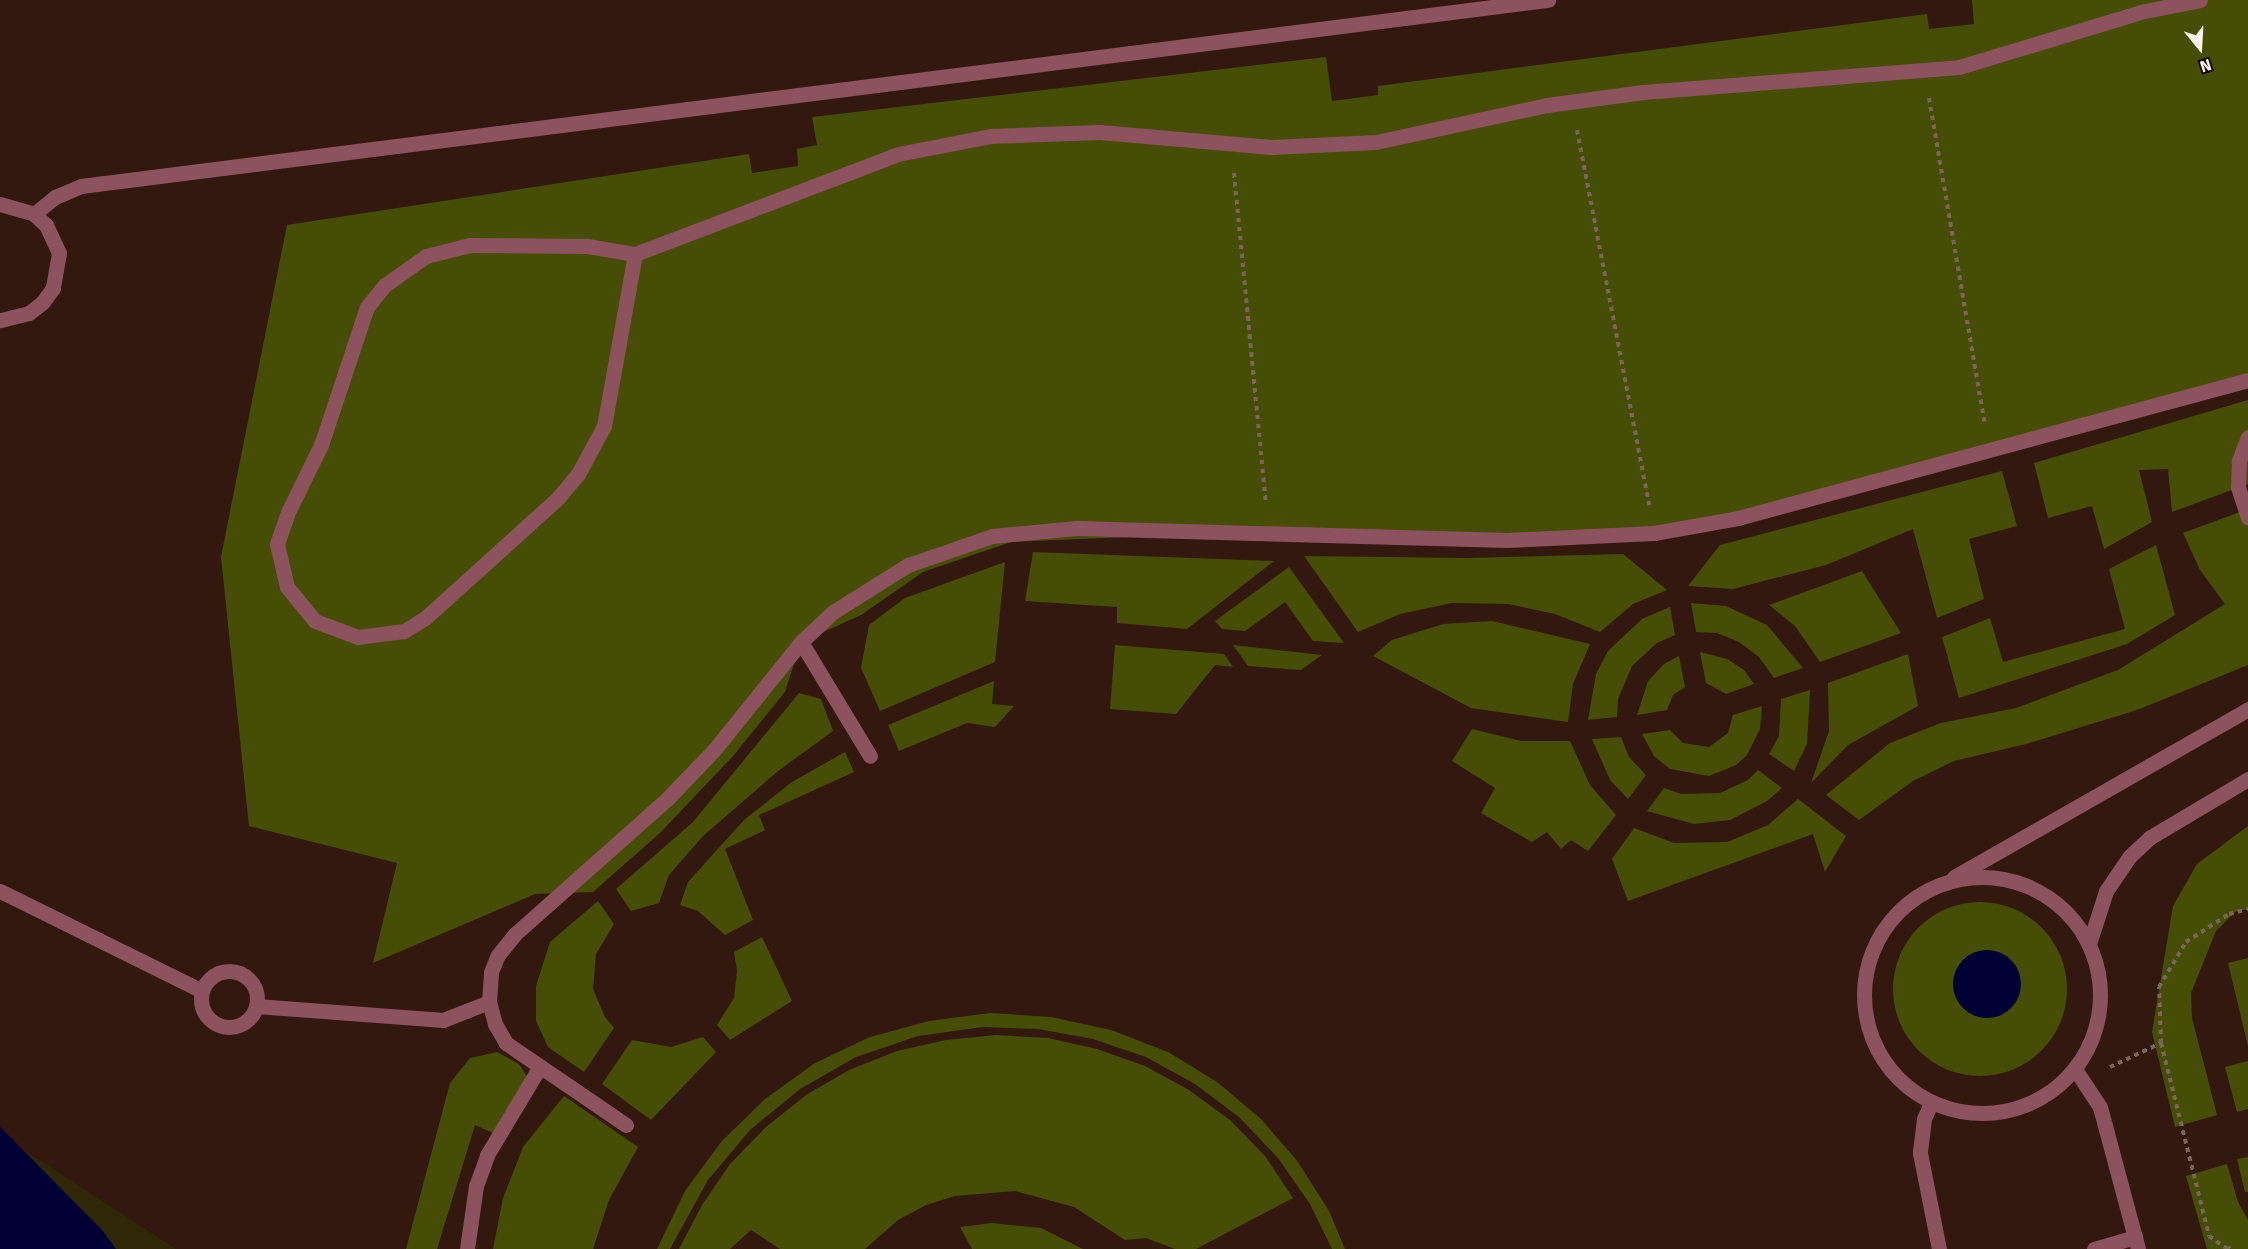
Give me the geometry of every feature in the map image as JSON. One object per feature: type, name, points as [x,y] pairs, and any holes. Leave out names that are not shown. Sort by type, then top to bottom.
[{"type":"lane","points":[[34,214],[54,197],[81,186],[1548,0]]},
{"type":"lane","points":[[635,254],[604,426],[578,474],[558,498],[425,618],[404,631],[358,637],[315,621],[287,587],[277,544],[289,510],[324,437],[356,333],[367,307],[385,285],[426,256],[470,245],[587,246],[635,254],[898,154],[944,143],[1039,132],[1100,132],[1231,145],[1327,147],[1376,142],[1571,102],[1643,92],[1924,71],[1992,59],[2099,23],[2200,0]]},
{"type":"lane","points":[[0,204],[22,207],[34,214],[53,237],[59,253],[56,279],[43,302],[29,313],[0,320]]},
{"type":"lane","points":[[626,1125],[539,1068],[506,1043],[495,1024],[489,1002],[491,972],[498,955],[515,934],[668,798],[714,750],[801,642],[833,612],[879,581],[949,548],[992,536],[1077,528],[1269,531],[1507,540],[1654,532],[1738,518],[2248,380]]},
{"type":"lane","points":[[2248,437],[2239,461],[2238,487],[2248,517]]},
{"type":"lane","points":[[801,642],[870,756]]},
{"type":"lane","points":[[1944,883],[1978,877],[2012,880],[2043,894],[2071,916],[2089,944],[2101,995],[2080,1074],[2009,1111],[1957,1112],[1931,1103],[1894,1076],[1879,1057],[1869,1036],[1863,989],[1874,944],[1887,924],[1922,893],[1944,883],[2248,709]]},
{"type":"lane","points":[[2089,944],[2106,891],[2130,856],[2149,838],[2248,778]]},
{"type":"lane","points":[[0,891],[202,991]]},
{"type":"lane","points":[[231,970],[252,982],[256,1006],[241,1025],[228,1027],[207,1015],[202,991],[208,980],[231,970]]},
{"type":"lane","points":[[256,1006],[443,1020],[489,1002]]},
{"type":"lane","points":[[467,1249],[476,1186],[487,1155],[539,1068]]},
{"type":"lane","points":[[2080,1074],[2100,1107],[2137,1243],[2094,1249]]},
{"type":"lane","points":[[1931,1103],[1921,1134],[1920,1153],[1939,1249]]},
{"type":"path","points":[[1924,71],[1988,449]]},
{"type":"path","points":[[1571,102],[1654,532]]},
{"type":"path","points":[[1231,145],[1269,531]]},
{"type":"path","points":[[2235,1249],[2226,1248],[2209,1236],[2161,1043],[2159,987],[2186,942],[2229,915],[2248,909]]},
{"type":"path","points":[[2080,1074],[2161,1043]]},
{"type":"green space","points":[[1972,0],[2248,0],[2248,384],[1789,512],[1670,536],[1470,544],[1269,531],[1011,542],[923,572],[861,615],[801,642],[785,692],[733,756],[661,832],[593,892],[535,894],[373,963],[397,863],[249,826],[221,557],[287,225],[749,154],[752,173],[798,166],[797,149],[817,145],[812,117],[1326,57],[1332,101],[1378,95],[1378,86],[1927,14],[1929,29],[1974,24]]},
{"type":"green space","points":[[2248,400],[2248,484],[2172,512],[2168,469],[2139,470],[2152,522],[2104,549],[2092,506],[2048,518],[2034,463]]},
{"type":"green space","points":[[2002,471],[2017,526],[1969,539],[1984,599],[1937,618],[1913,529],[1826,565],[1733,589],[1688,586],[1720,545]]},
{"type":"green space","points":[[2248,509],[2248,665],[2137,710],[2026,744],[1954,761],[1913,781],[1859,820],[1826,795],[1890,743],[1941,723],[2016,708],[2118,670],[2225,604],[2200,570],[2183,533]]},
{"type":"green space","points":[[2156,545],[2175,615],[2127,644],[1959,698],[1942,637],[1990,618],[2003,662],[2125,629],[2109,569]]},
{"type":"green space","points":[[1033,552],[1274,561],[1187,629],[1117,623],[1117,607],[1025,601]]},
{"type":"green space","points":[[1623,554],[1667,590],[1633,604],[1600,632],[1555,614],[1508,604],[1452,603],[1400,614],[1358,632],[1304,556],[1468,558]]},
{"type":"green space","points":[[1005,562],[995,662],[880,711],[861,668],[869,625],[905,598]]},
{"type":"green space","points":[[1289,567],[1344,643],[1313,641],[1285,602],[1245,631],[1222,629],[1215,621]]},
{"type":"green space","points":[[1862,571],[1901,633],[1820,662],[1795,626],[1769,605]]},
{"type":"green space","points":[[1691,603],[1726,606],[1767,625],[1803,668],[1774,678],[1759,657],[1739,642],[1717,633],[1696,632]]},
{"type":"green space","points":[[1670,607],[1675,635],[1657,643],[1632,666],[1618,699],[1617,717],[1588,720],[1596,674],[1608,651],[1642,619]]},
{"type":"green space","points":[[1492,621],[1590,644],[1573,684],[1568,722],[1471,708],[1373,656],[1392,640],[1443,624]]},
{"type":"green space","points":[[1115,645],[1224,654],[1233,667],[1215,665],[1176,714],[1110,709]]},
{"type":"green space","points":[[1233,645],[1322,655],[1301,670],[1248,666]]},
{"type":"green space","points":[[1700,652],[1727,659],[1744,670],[1754,684],[1726,694],[1706,683]]},
{"type":"green space","points":[[1908,654],[1918,706],[1848,745],[1811,783],[1829,731],[1828,683]]},
{"type":"green space","points":[[1679,656],[1685,687],[1673,695],[1667,710],[1637,715],[1648,681],[1664,664]]},
{"type":"green space","points":[[994,681],[992,704],[1014,706],[995,727],[967,723],[899,751],[888,725]]},
{"type":"green space","points":[[1810,690],[1807,744],[1794,771],[1769,754],[1779,736],[1781,699]]},
{"type":"green space","points":[[799,693],[821,699],[833,731],[778,771],[703,836],[669,875],[659,903],[631,911],[616,889],[693,822]]},
{"type":"green space","points":[[1762,706],[1760,729],[1747,755],[1736,765],[1709,776],[1670,769],[1654,756],[1642,734],[1670,730],[1683,743],[1709,747],[1728,733],[1733,715]]},
{"type":"green space","points":[[1472,729],[1521,741],[1570,741],[1590,785],[1616,815],[1588,851],[1571,840],[1561,849],[1547,832],[1532,842],[1481,813],[1495,788],[1452,761]]},
{"type":"green space","points":[[1621,737],[1629,757],[1646,775],[1628,799],[1610,780],[1592,739]]},
{"type":"green space","points":[[845,752],[854,772],[759,815],[765,830],[725,849],[753,920],[725,935],[698,911],[680,905],[688,882],[744,820],[792,782]]},
{"type":"green space","points":[[1758,770],[1782,788],[1767,801],[1730,820],[1694,824],[1647,811],[1664,788],[1681,794],[1720,793],[1748,780]]},
{"type":"green space","points":[[1798,799],[1846,836],[1825,872],[1813,834],[1628,901],[1612,859],[1634,828],[1674,843],[1727,842],[1768,825]]},
{"type":"green space","points":[[2248,826],[2248,909],[2235,912],[2216,931],[2191,993],[2192,1018],[2217,1115],[2175,1127],[2152,1032],[2173,906],[2197,864]]},
{"type":"green space","points":[[598,901],[614,924],[596,954],[593,989],[605,1017],[614,1028],[584,1072],[548,1047],[536,1021],[536,986],[550,942]]},
{"type":"green space","points":[[1980,902],[2013,909],[2028,917],[2041,928],[2052,941],[2060,956],[2067,989],[2060,1022],[2052,1037],[2041,1050],[2028,1061],[2013,1069],[1980,1076],[1947,1069],[1932,1061],[1919,1050],[1908,1037],[1900,1022],[1893,989],[1900,956],[1908,941],[1919,928],[1932,917],[1947,909]]},
{"type":"green space","points":[[762,937],[792,1001],[730,1040],[717,1025],[734,998],[737,971],[734,952]]},
{"type":"green space","points":[[2248,958],[2248,1046],[2228,963]]},
{"type":"green space","points":[[990,1013],[1051,1017],[1111,1030],[1168,1052],[1217,1082],[1261,1119],[1298,1162],[1329,1211],[1345,1249],[1332,1249],[1310,1204],[1278,1158],[1239,1117],[1195,1084],[1146,1057],[1093,1039],[1038,1029],[983,1027],[918,1036],[856,1057],[800,1089],[750,1130],[708,1180],[670,1249],[657,1249],[685,1191],[721,1142],[765,1099],[815,1063],[870,1037],[929,1021]]},
{"type":"green space","points":[[996,1035],[1048,1038],[1097,1049],[1145,1066],[1189,1090],[1230,1120],[1265,1156],[1293,1198],[1196,1249],[1175,1249],[1146,1238],[1125,1240],[1074,1207],[1015,1191],[955,1196],[926,1205],[898,1220],[865,1249],[780,1249],[751,1230],[730,1249],[679,1249],[702,1205],[730,1164],[766,1127],[806,1095],[849,1070],[897,1051],[946,1040]]},
{"type":"green space","points":[[703,1037],[716,1052],[651,1120],[602,1084],[632,1040],[671,1047]]},
{"type":"green space","points":[[497,1052],[519,1064],[533,1086],[502,1137],[475,1125],[437,1249],[406,1249],[450,1083],[470,1058]]},
{"type":"green space","points":[[2248,1061],[2248,1109],[2237,1112],[2225,1067]]},
{"type":"green space","points":[[564,1096],[638,1147],[609,1200],[593,1249],[493,1249],[503,1198],[523,1147]]},
{"type":"green space","points":[[2248,1157],[2248,1192],[2245,1192],[2237,1159]]},
{"type":"green space","points":[[2227,1164],[2238,1202],[2248,1220],[2248,1249],[2207,1249],[2186,1176]]},
{"type":"green space","points":[[992,1223],[1041,1228],[1083,1249],[972,1249],[960,1227]]},
{"type":"sand","points":[[23,1149],[176,1249],[116,1249]]},
{"type":"shaded area","points":[[1980,950],[1994,950],[2006,955],[2016,965],[2021,984],[2016,1003],[2006,1013],[1994,1018],[1980,1018],[1968,1013],[1958,1003],[1953,991],[1953,977],[1958,965],[1968,955]]},
{"type":"shaded area","points":[[0,1127],[102,1230],[116,1249],[0,1249]]}]
